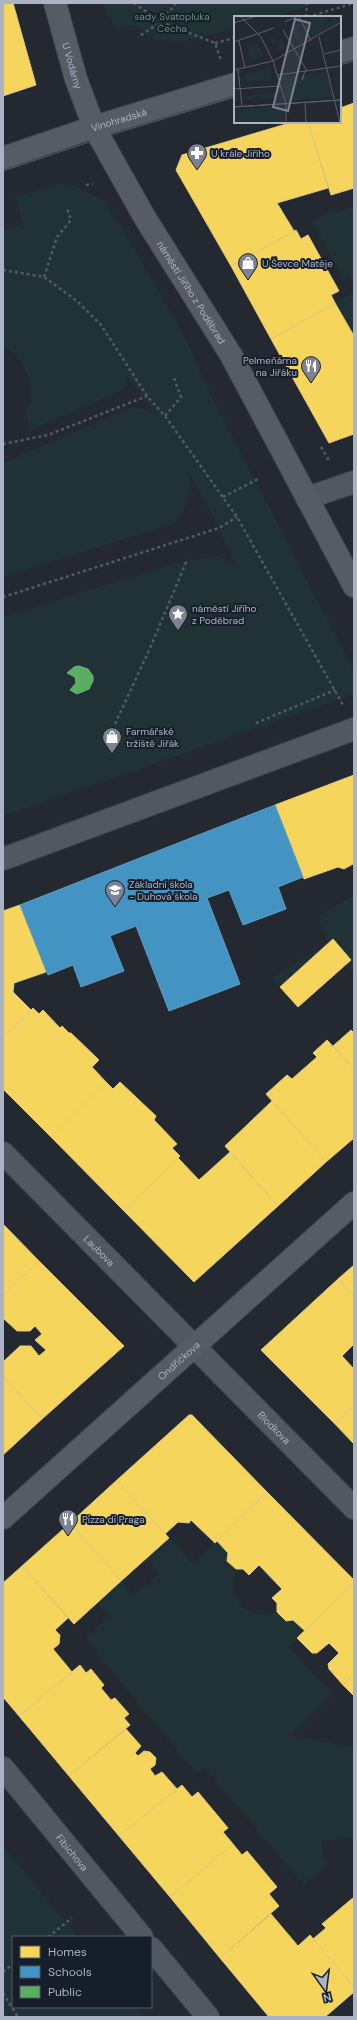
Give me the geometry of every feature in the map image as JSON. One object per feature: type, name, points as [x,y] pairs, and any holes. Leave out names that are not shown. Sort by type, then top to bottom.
[{"type":"street","name":"U Vodárny","points":[[55,3],[76,79],[94,127]]},
{"type":"street","points":[[341,52],[354,48]]},
{"type":"street","name":"Vinohradská","points":[[3,158],[94,127],[234,84]]},
{"type":"street","name":"náměstí Jiřího z Poděbrad","points":[[94,127],[145,218],[231,355],[354,586]]},
{"type":"street","points":[[307,498],[354,482]]},
{"type":"street","points":[[3,858],[350,720]]},
{"type":"street","name":"Laubova","points":[[3,1153],[165,1315],[194,1348]]},
{"type":"street","name":"Ondříčkova","points":[[3,1518],[354,1203]]},
{"type":"street","name":"Blodkova","points":[[194,1348],[354,1508]]},
{"type":"street","name":"Fibichova","points":[[3,1768],[141,1936]]},
{"type":"street","points":[[152,1949],[208,2017]]},
{"type":"path","points":[[134,3],[161,22],[216,44],[234,38]]},
{"type":"path","points":[[138,37],[161,22],[176,3]]},
{"type":"path","points":[[307,3],[307,16]]},
{"type":"path","points":[[310,16],[354,3]]},
{"type":"path","points":[[216,44],[222,63]]},
{"type":"path","points":[[44,277],[57,237],[71,220],[67,208]]},
{"type":"path","points":[[3,270],[44,277],[77,301],[102,325],[147,396],[165,416],[237,517],[335,690],[350,720]]},
{"type":"path","points":[[165,416],[181,397],[174,378]]},
{"type":"path","points":[[3,444],[48,435],[147,396]]},
{"type":"path","points":[[223,497],[258,479]]},
{"type":"path","points":[[3,597],[219,528],[237,517]]},
{"type":"path","points":[[115,724],[151,646],[187,560]]},
{"type":"path","points":[[256,724],[335,690]]},
{"type":"path","points":[[49,1936],[72,1918]]},
{"type":"path","points":[[3,1972],[12,1965]]},
{"type":"path","points":[[3,1993],[12,2007]]},
{"type":"path","points":[[12,2008],[18,2017]]},
{"type":"green space","name":"sady Svatopluka Čecha","points":[[102,3],[318,3],[276,16],[234,16],[234,29],[179,42],[155,40],[135,25],[116,29]]},
{"type":"green space","points":[[57,184],[74,186],[103,200],[124,231],[185,337],[211,396],[354,671],[354,694],[3,816],[3,617],[187,560],[220,556],[236,566],[214,518],[190,474],[188,500],[184,510],[174,523],[3,577],[3,463],[132,408],[146,409],[156,416],[127,376],[126,385],[121,391],[30,430],[26,412],[30,404],[31,395],[29,378],[17,356],[3,346],[3,230],[23,224],[15,197]],"holes":[[[74,667],[83,667],[91,674],[92,681],[89,689],[77,694],[70,690],[76,683],[75,677],[68,672]]]},
{"type":"green space","points":[[354,207],[354,285],[350,277],[344,280],[312,221],[334,209],[336,212]]},
{"type":"green space","points":[[354,293],[354,336],[335,303]]},
{"type":"green space","points":[[353,896],[354,969],[351,970],[346,964],[351,960],[339,947],[342,944],[339,941],[336,943],[333,940],[328,944],[318,916]]},
{"type":"green space","points":[[328,944],[280,987],[271,978]]},
{"type":"green space","points":[[169,1538],[193,1564],[217,1541],[228,1553],[227,1561],[236,1569],[233,1579],[234,1589],[237,1598],[242,1605],[249,1611],[258,1614],[267,1615],[277,1612],[285,1621],[293,1620],[305,1631],[289,1647],[332,1694],[291,1735],[354,1748],[354,1837],[321,1841],[326,1865],[304,1885],[204,1767],[196,1773],[85,1637],[109,1616],[97,1603],[121,1581],[134,1596],[159,1573],[147,1558]]},
{"type":"green space","points":[[3,1846],[77,1936],[12,1936],[12,2008],[137,2008],[144,2017],[3,2017]]},
{"type":"building: Homes","points":[[3,3],[13,3],[36,85],[3,96]]},
{"type":"building: Homes","points":[[354,103],[354,188],[331,195],[308,123],[341,123],[341,108]]},
{"type":"building: Homes","points":[[290,123],[308,123],[328,188],[277,203],[294,231],[231,266],[176,170],[182,155]]},
{"type":"building: Homes","points":[[296,230],[301,239],[308,235],[339,291],[331,295],[335,303],[271,339],[231,266]]},
{"type":"building: Homes","points":[[335,303],[354,336],[354,434],[329,443],[271,339]]},
{"type":"building: Homes","points":[[354,775],[354,865],[353,864],[344,869],[338,867],[304,879],[275,805]]},
{"type":"building: Homes","points":[[20,905],[46,972],[14,983],[13,992],[31,1010],[3,1038],[3,911]]},
{"type":"building: Homes","points":[[333,939],[351,960],[298,1007],[280,987]]},
{"type":"building: Homes","points":[[33,1008],[39,1014],[43,1010],[60,1028],[62,1026],[69,1033],[71,1033],[99,1060],[92,1067],[106,1082],[51,1137],[3,1089],[3,1038]]},
{"type":"building: Homes","points":[[351,1030],[354,1033],[354,1069],[333,1046]]},
{"type":"building: Homes","points":[[327,1040],[354,1069],[354,1138],[326,1162],[266,1094],[287,1075],[292,1079],[317,1057],[313,1053]]},
{"type":"building: Homes","points":[[106,1082],[113,1089],[120,1082],[156,1116],[154,1120],[177,1144],[172,1148],[180,1156],[124,1211],[51,1137]]},
{"type":"building: Homes","points":[[272,1101],[326,1162],[278,1206],[225,1146]]},
{"type":"building: Homes","points":[[230,1152],[278,1206],[194,1282],[124,1211],[178,1158],[199,1180]]},
{"type":"building: Homes","points":[[3,1224],[39,1261],[3,1296]]},
{"type":"building: Homes","points":[[39,1261],[124,1346],[42,1419],[3,1376],[3,1362],[20,1346],[31,1346],[39,1356],[46,1350],[35,1340],[42,1334],[35,1326],[30,1331],[17,1331],[3,1318],[3,1296]]},
{"type":"building: Homes","points":[[354,1265],[354,1297],[338,1279]]},
{"type":"building: Homes","points":[[338,1279],[354,1297],[354,1344],[342,1356],[354,1369],[354,1405],[335,1424],[261,1350]]},
{"type":"building: Homes","points":[[3,1376],[42,1419],[3,1455]]},
{"type":"building: Homes","points":[[354,1405],[354,1444],[335,1424]]},
{"type":"building: Homes","points":[[189,1415],[192,1415],[267,1492],[215,1543],[191,1520],[189,1523],[178,1522],[165,1534],[117,1480]]},
{"type":"building: Homes","points":[[117,1480],[169,1538],[121,1581],[70,1523]]},
{"type":"building: Homes","points":[[267,1492],[354,1580],[354,1583],[305,1631],[293,1620],[286,1621],[277,1612],[277,1603],[272,1598],[282,1589],[259,1565],[249,1575],[243,1569],[236,1569],[227,1561],[228,1553],[217,1541]]},
{"type":"building: Homes","points":[[70,1523],[121,1581],[74,1624],[22,1566]]},
{"type":"building: Homes","points":[[22,1566],[68,1618],[55,1630],[60,1635],[59,1644],[53,1649],[72,1672],[19,1716],[3,1697],[3,1583]]},
{"type":"building: Homes","points":[[354,1583],[354,1673],[343,1685],[329,1669],[328,1664],[339,1653],[329,1643],[317,1653],[312,1653],[297,1638]]},
{"type":"building: Homes","points":[[80,1665],[86,1673],[91,1669],[104,1685],[101,1688],[111,1700],[115,1698],[129,1714],[124,1718],[130,1725],[69,1776],[19,1716]]},
{"type":"building: Homes","points":[[354,1673],[354,1696],[343,1685]]},
{"type":"building: Homes","points":[[126,1729],[141,1746],[135,1753],[138,1756],[144,1751],[150,1752],[156,1758],[155,1765],[150,1769],[155,1776],[162,1772],[177,1789],[119,1836],[69,1776]]},
{"type":"building: Homes","points":[[182,1785],[192,1797],[198,1792],[228,1828],[223,1832],[233,1844],[170,1897],[119,1836]]},
{"type":"building: Homes","points":[[233,1844],[242,1855],[247,1851],[277,1887],[269,1894],[279,1906],[220,1958],[170,1897]]},
{"type":"building: Homes","points":[[354,1897],[354,1987],[313,1939],[326,1928],[322,1924]]},
{"type":"building: Homes","points":[[271,1914],[298,1946],[310,1935],[354,1987],[354,1992],[325,2017],[269,2017],[220,1958]]},
{"type":"building: Schools","name":"Základní škola - Duhová škola","points":[[275,805],[303,877],[278,887],[286,909],[243,925],[229,890],[207,898],[240,984],[169,1011],[136,926],[110,936],[124,971],[81,987],[73,965],[48,975],[20,905]]},
{"type":"building: Public","points":[[79,666],[88,669],[93,676],[93,681],[89,689],[77,694],[70,690],[76,683],[75,677],[67,673],[74,667]]},
{"type":"tram line","points":[[341,44],[354,40]]},
{"type":"tram line","points":[[341,65],[354,61]]},
{"type":"tram line","points":[[3,149],[104,115],[234,76]]},
{"type":"tram line","points":[[3,171],[110,135],[234,97]]},
{"type":"place","name":"U krále Jiřího","points":[[197,170]]},
{"type":"place","name":"U Ševce Matěje","points":[[248,280]]},
{"type":"place","name":"Pelmeňárna na Jiřáku","points":[[311,383]]},
{"type":"place","name":"náměstí Jiřího z Poděbrad","points":[[178,631]]},
{"type":"place","name":"Farmářské tržiště Jiřák","points":[[112,754]]},
{"type":"place","name":"Základní škola - Duhová škola","points":[[115,907]]},
{"type":"place","name":"Pizza di Praga","points":[[68,1536]]}]
